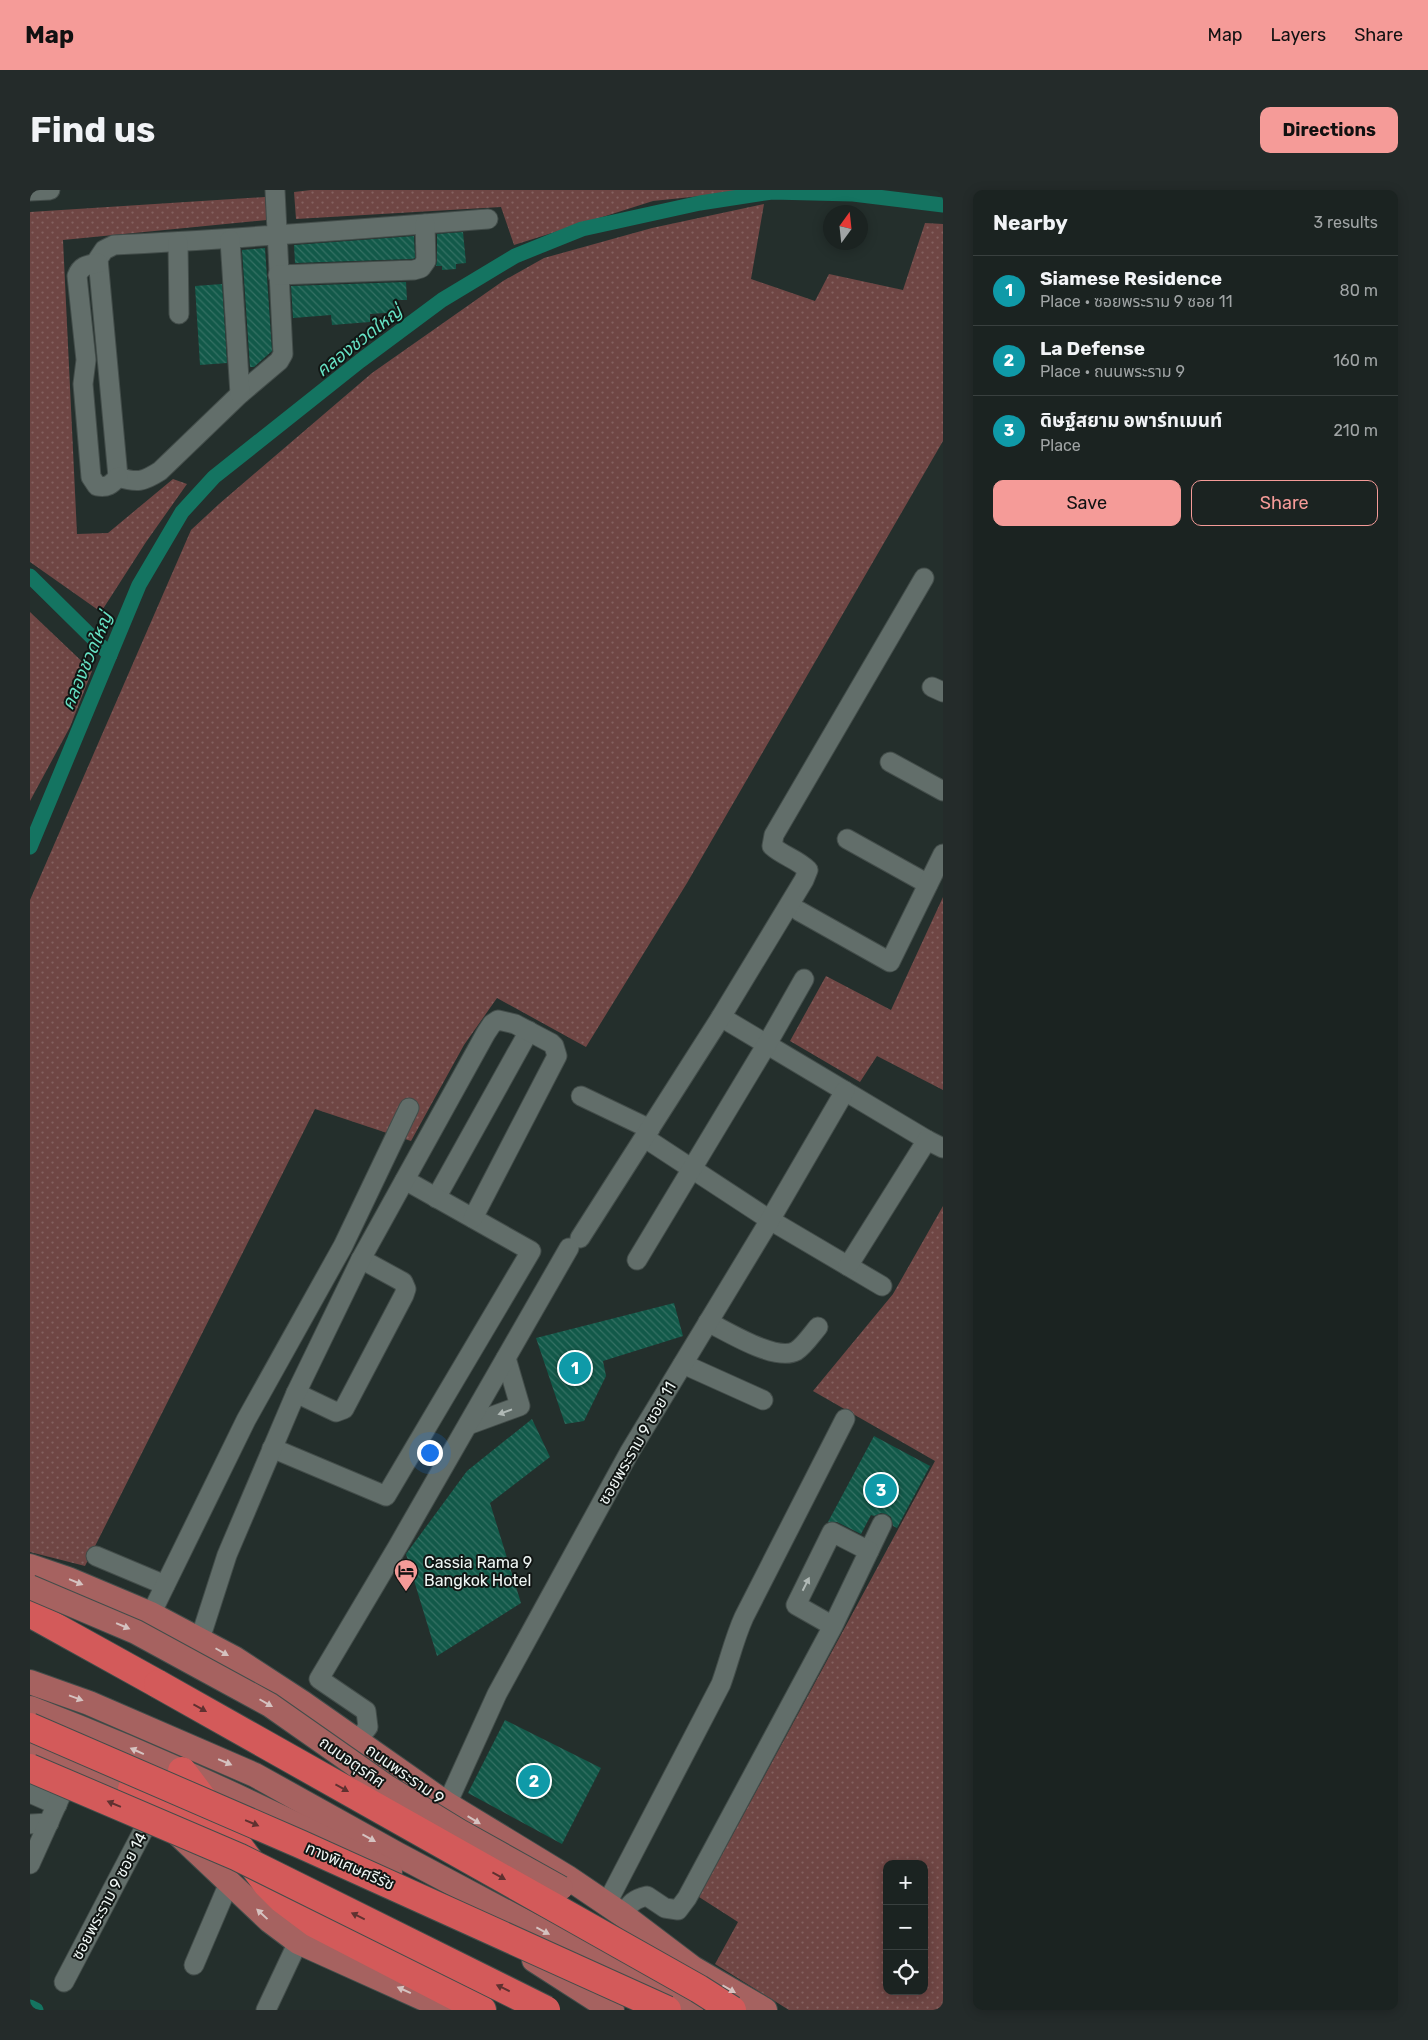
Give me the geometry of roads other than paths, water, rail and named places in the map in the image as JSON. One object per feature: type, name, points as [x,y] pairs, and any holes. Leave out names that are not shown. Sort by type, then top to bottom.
[{"type":"highway","points":[[30,1613],[699,1989],[752,2008]]},
{"type":"highway","name":"ทางพิเศษศรีรัช","points":[[30,1728],[300,1844],[667,2010]]},
{"type":"highway","points":[[30,1768],[238,1857],[546,2010]]},
{"type":"highway","points":[[182,1771],[267,1884],[282,1899],[306,1932],[482,2010]]},
{"type":"highway","points":[[132,1789],[230,1835]]},
{"type":"main road","name":"ถนนพระราม 9","points":[[30,1566],[84,1585],[151,1614],[200,1639],[276,1685],[446,1804],[615,1909],[693,1968],[752,2008]]},
{"type":"main road","name":"ถนนจตุรทิศ","points":[[30,1587],[136,1632],[270,1705],[387,1787],[459,1832],[561,1888],[693,1968]]},
{"type":"main road","points":[[30,1682],[89,1703],[255,1775],[397,1854],[691,2010]]},
{"type":"main road","points":[[30,1708],[96,1733],[308,1829],[421,1888],[612,2010]]},
{"type":"main road","points":[[30,1748],[132,1789],[270,1921],[306,1932],[449,2010]]},
{"type":"main road","points":[[397,1854],[446,1804]]},
{"type":"main road","points":[[501,1939],[514,1939],[518,1937],[520,1931],[519,1925],[506,1911]]},
{"type":"street","points":[[30,191],[50,190]]},
{"type":"street","points":[[118,478],[134,482],[148,478],[160,471],[240,394],[279,361],[282,354],[275,190]]},
{"type":"street","points":[[118,478],[98,263],[98,259],[104,250],[114,245],[230,240],[488,219]]},
{"type":"street","points":[[278,275],[414,270],[421,268],[426,261],[425,224]]},
{"type":"street","points":[[230,240],[240,394]]},
{"type":"street","points":[[178,242],[179,314]]},
{"type":"street","points":[[98,263],[86,265],[77,276],[86,360],[83,384],[91,477],[97,486],[104,488],[111,485],[118,478]]},
{"type":"street","points":[[357,1741],[368,1727],[366,1711],[319,1679],[575,1243],[648,1133],[804,880],[808,870],[801,862],[778,852],[772,846],[774,835],[924,578]]},
{"type":"street","points":[[890,762],[943,791]]},
{"type":"street","points":[[847,839],[928,884]]},
{"type":"street","points":[[799,911],[890,962],[943,854]]},
{"type":"street","points":[[637,1260],[804,979]]},
{"type":"street","points":[[721,1017],[935,1144],[848,1266]]},
{"type":"street","points":[[200,1639],[227,1555],[296,1393],[362,1259],[492,1024],[498,1020],[516,1024],[554,1046],[557,1056],[473,1218]]},
{"type":"street","points":[[436,1198],[529,1031]]},
{"type":"street","name":"ซอยพระราม 9 ซอย 11","points":[[446,1804],[501,1685],[628,1453],[770,1220],[845,1091]]},
{"type":"street","points":[[580,1096],[648,1133],[692,1168],[770,1220],[882,1286]]},
{"type":"street","points":[[151,1614],[246,1420],[343,1246],[409,1108]]},
{"type":"street","points":[[272,1448],[386,1496],[531,1251],[405,1180]]},
{"type":"street","points":[[296,1393],[336,1412],[344,1409],[404,1295],[406,1289],[403,1282],[362,1259]]},
{"type":"street","points":[[708,1322],[769,1351],[784,1354],[797,1350],[818,1327]]},
{"type":"street","points":[[468,1425],[520,1406],[506,1358]]},
{"type":"street","points":[[683,1364],[763,1400]]},
{"type":"street","points":[[615,1909],[718,1692],[732,1654],[734,1639],[845,1419]]},
{"type":"street","points":[[615,1909],[637,1898],[647,1896],[665,1908],[678,1910],[687,1898],[833,1626],[882,1524]]},
{"type":"street","points":[[833,1626],[796,1605],[832,1532],[868,1551]]},
{"type":"street","points":[[96,1556],[165,1586]]},
{"type":"street","points":[[30,1864],[74,1765]]},
{"type":"street","points":[[30,1793],[57,1805]]},
{"type":"street","name":"ซอยพระราม 9 ซอย 14","points":[[64,1982],[154,1810]]},
{"type":"street","points":[[30,1824],[49,1823]]},
{"type":"street","points":[[194,1965],[229,1883]]},
{"type":"street","points":[[266,2010],[306,1932]]},
{"type":"waterway","name":"คลองชวดใหญ่","points":[[30,847],[139,585],[182,512],[214,477],[360,361],[442,300],[515,256],[582,229],[700,203],[772,192],[853,194],[943,205]]},
{"type":"waterway","points":[[30,576],[110,655]]},
{"type":"waterway","points":[[30,2007],[36,2010]]},
{"type":"place","name":"Siamese Residence","points":[[575,1368]]},
{"type":"place","name":"ดิษฐ์สยาม อพาร์ทเมนท์","points":[[881,1490]]},
{"type":"place","name":"Cassia Rama 9 Bangkok Hotel","points":[[406,1592]]},
{"type":"place","name":"La Defense","points":[[534,1781]]}]
